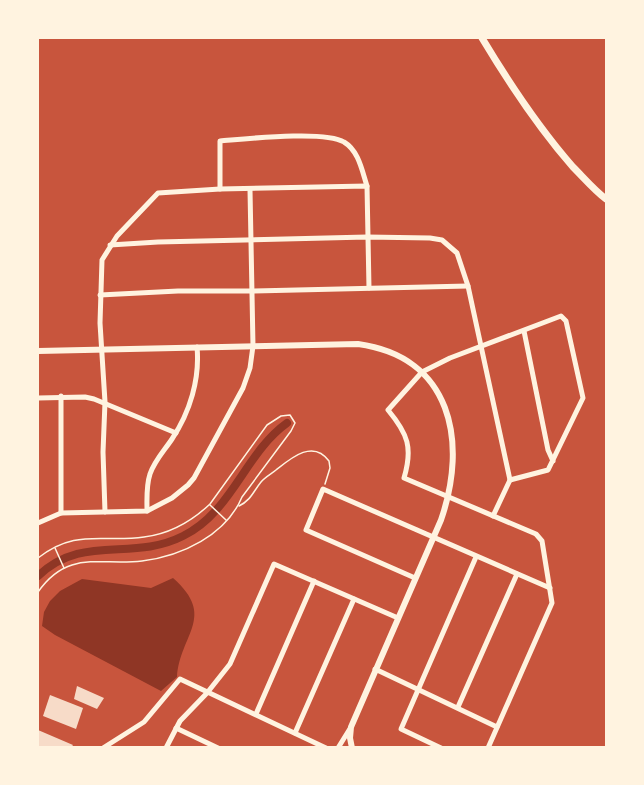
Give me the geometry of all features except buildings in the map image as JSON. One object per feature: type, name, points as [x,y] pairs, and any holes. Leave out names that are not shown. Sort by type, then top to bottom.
[{"type":"main road","points":[[482,38],[529,112],[565,157],[597,193],[606,199]]},
{"type":"street","points":[[220,189],[220,141],[277,136],[324,137],[343,141],[359,160],[367,186],[369,288]]},
{"type":"street","points":[[105,512],[103,452],[105,402],[100,296],[102,260],[110,245],[158,193],[220,189],[367,186]]},
{"type":"street","points":[[38,520],[61,513],[147,511],[172,498],[194,477],[243,388],[250,369],[253,346],[250,189]]},
{"type":"street","points":[[110,245],[367,237],[442,240],[457,254],[468,286],[510,480],[493,516]]},
{"type":"street","points":[[100,296],[178,291],[468,286]]},
{"type":"street","points":[[488,747],[552,603],[542,541],[539,537],[404,477],[409,461],[409,445],[401,426],[388,410],[422,372],[450,358],[561,316],[566,321],[583,398],[548,470],[510,480]]},
{"type":"street","points":[[524,331],[548,450],[553,461]]},
{"type":"street","points":[[38,351],[358,344],[375,346],[407,359],[422,372],[438,393],[452,436],[453,471],[449,496],[351,728],[338,747]]},
{"type":"street","points":[[147,511],[149,475],[156,460],[176,433],[197,383],[197,347]]},
{"type":"street","points":[[61,396],[61,513]]},
{"type":"street","points":[[38,398],[85,397],[105,402],[176,433]]},
{"type":"street","points":[[415,578],[306,530],[323,489],[550,588]]},
{"type":"street","points":[[441,747],[400,729],[477,557]]},
{"type":"street","points":[[166,747],[180,721],[207,693],[230,664],[274,564],[398,618]]},
{"type":"street","points":[[458,707],[517,574]]},
{"type":"street","points":[[256,714],[314,581]]},
{"type":"street","points":[[295,733],[354,598]]},
{"type":"street","points":[[375,669],[497,727]]},
{"type":"street","points":[[103,747],[144,722],[180,679],[326,747]]},
{"type":"street","points":[[176,728],[218,747]]},
{"type":"street","points":[[351,728],[352,747]]},
{"type":"path","points":[[38,592],[52,576],[64,568],[88,561],[142,561],[174,554],[203,540],[238,506],[268,460],[291,431],[295,423],[290,415]]},
{"type":"path","points":[[238,506],[250,501],[262,481],[304,451],[319,452],[329,460],[329,473],[323,489]]},
{"type":"path","points":[[210,504],[226,520]]},
{"type":"path","points":[[55,547],[64,568]]},
{"type":"shaded area","points":[[173,578],[193,604],[193,626],[179,662],[177,677],[161,691],[42,626],[44,612],[50,601],[60,591],[82,579],[151,588]]},
{"type":"waterway","points":[[38,576],[55,563],[72,555],[90,551],[145,547],[183,536],[214,512],[272,435],[287,423]]}]
